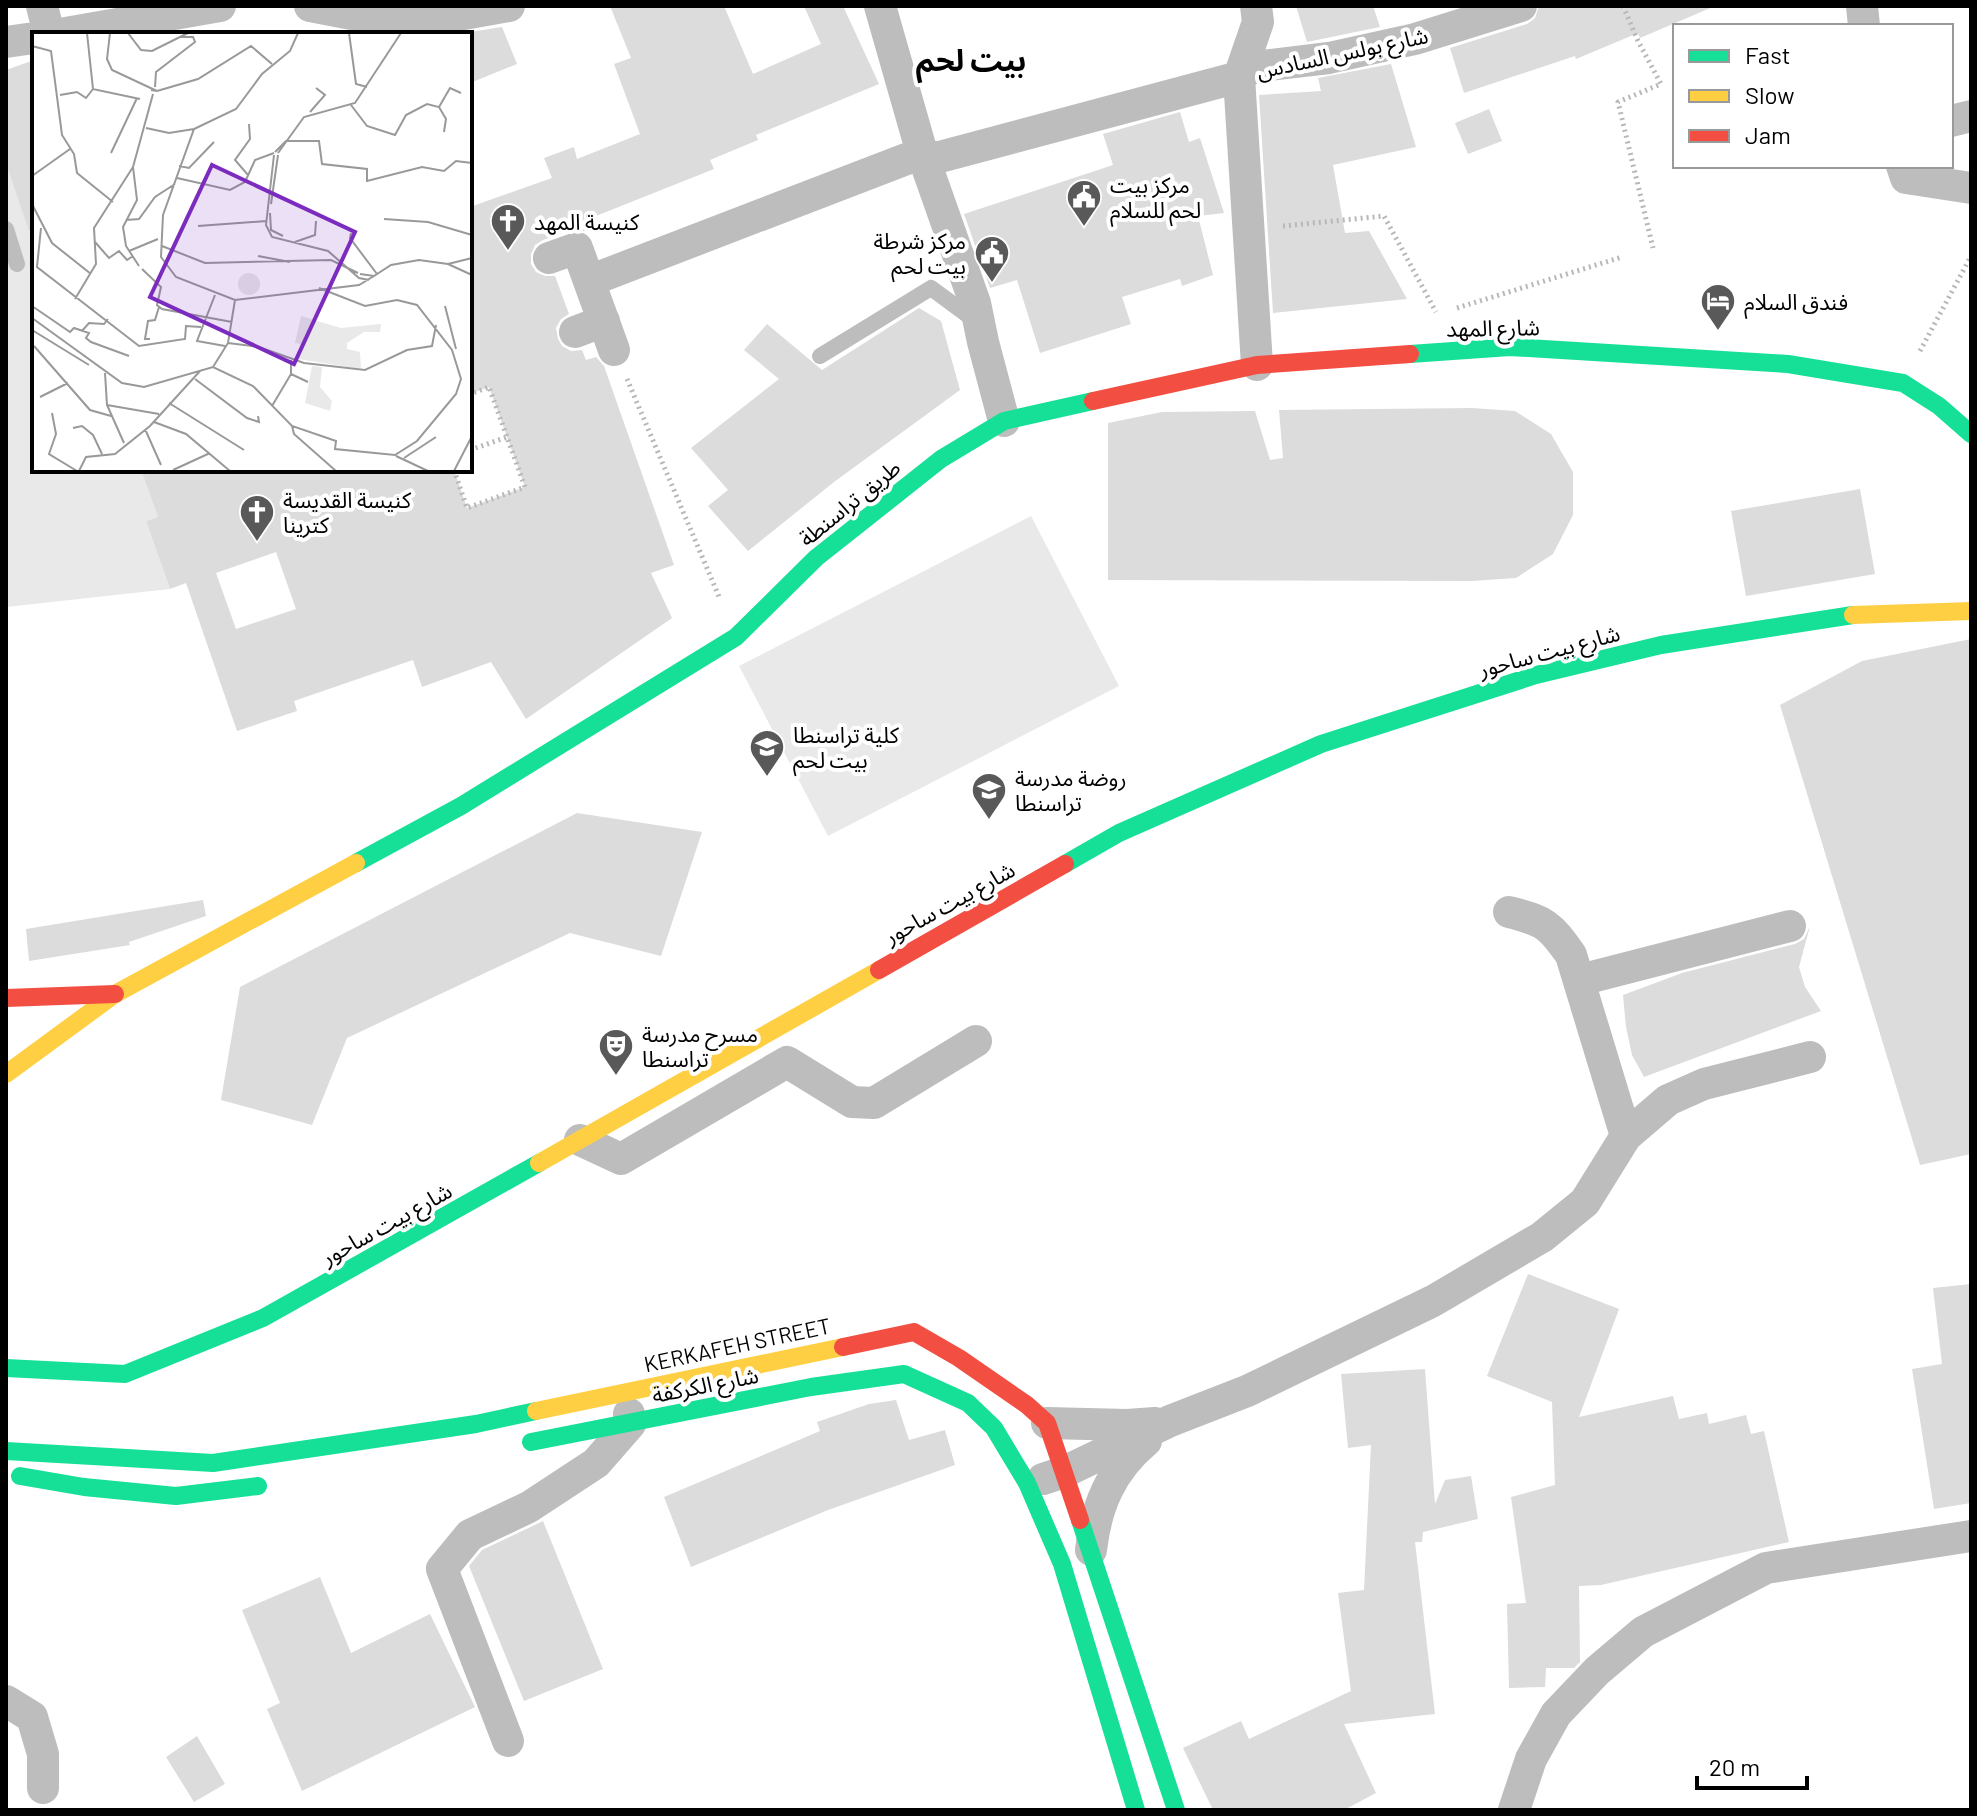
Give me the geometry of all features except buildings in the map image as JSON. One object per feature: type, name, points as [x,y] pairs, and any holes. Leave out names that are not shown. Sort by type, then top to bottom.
[{"type":"street","points":[[42,6],[48,32]]},
{"type":"street","points":[[71,32],[220,6]]},
{"type":"street","points":[[310,6],[419,22],[509,6]]},
{"type":"street","points":[[880,6],[922,153],[975,303],[1004,421]]},
{"type":"street","points":[[1256,6],[1258,22],[1239,77],[1257,365]]},
{"type":"street","name":"شارع بولس السادس","points":[[589,281],[922,153],[936,158],[1239,77],[1253,67],[1344,55],[1415,39],[1500,9]]},
{"type":"street","points":[[6,42],[32,38]]},
{"type":"street","points":[[1903,168],[1906,178],[1971,188]]},
{"type":"street","points":[[549,258],[577,248],[589,281],[598,334]]},
{"type":"street","name":"شارع المهد","points":[[1004,421],[1257,365],[1510,347],[1788,364],[1903,383],[1939,406],[1971,434]]},
{"type":"street","name":"طريق تراسنطة","points":[[6,1074],[115,994],[461,806],[736,637],[829,548],[941,459],[1004,421]]},
{"type":"street","name":"شارع بيت ساحور","points":[[6,1368],[125,1374],[263,1318],[1119,833],[1321,744],[1536,675],[1661,645],[1866,613],[1971,611]]},
{"type":"street","points":[[1509,912],[1539,919],[1556,934],[1571,955],[1626,1136]]},
{"type":"street","points":[[1580,980],[1790,926]]},
{"type":"street","points":[[6,998],[115,994]]},
{"type":"street","points":[[580,1140],[621,1159],[787,1062],[852,1102],[874,1103],[976,1041]]},
{"type":"street","points":[[1027,1483],[1064,1472],[1170,1421],[1247,1391],[1433,1301],[1542,1237],[1585,1202],[1626,1136],[1668,1100],[1704,1084],[1810,1057]]},
{"type":"street","name":"KERKAFEH STREET","points":[[6,1451],[213,1463],[476,1424],[914,1332],[959,1358],[1027,1405],[1047,1423]]},
{"type":"street","name":"شارع الكركفة","points":[[507,1446],[811,1387],[904,1374],[968,1403],[994,1428],[1027,1483],[1062,1564],[1136,1810]]},
{"type":"street","points":[[508,1741],[442,1569],[470,1535],[529,1507],[596,1463],[630,1424],[628,1391]]},
{"type":"street","points":[[1170,1421],[1127,1425],[1047,1423],[1176,1810]]},
{"type":"street","points":[[1091,1550],[1094,1519],[1103,1494],[1133,1451],[1170,1421]]},
{"type":"street","points":[[6,1474],[84,1487],[176,1496],[283,1483]]},
{"type":"street","points":[[1514,1810],[1531,1759],[1556,1714],[1597,1671],[1643,1632],[1766,1568],[1971,1536]]},
{"type":"street","points":[[6,1701],[32,1717],[43,1754],[43,1788]]},
{"type":"lane","points":[[6,229],[17,264]]},
{"type":"lane","points":[[820,356],[931,288],[978,323]]},
{"type":"path","points":[[1623,6],[1661,84],[1618,102],[1653,248]]},
{"type":"path","points":[[1248,229],[1384,216],[1437,314],[1622,257]]},
{"type":"path","points":[[1903,383],[1971,256]]},
{"type":"path","points":[[598,334],[736,637]]},
{"type":"path","points":[[455,472],[467,508],[525,487],[489,387],[472,393]]},
{"type":"path","points":[[472,449],[507,437]]},
{"type":"shaded area","points":[[6,164],[32,238],[32,472],[142,472],[158,517],[146,521],[170,589],[6,607]]},
{"type":"shaded area","points":[[1031,516],[1119,686],[828,836],[739,666]]},
{"type":"traffic: fast","points":[[1410,354],[1510,347],[1788,364],[1903,383],[1939,406],[1971,434]]},
{"type":"traffic: fast","points":[[356,863],[461,806],[736,637],[816,558],[941,459],[1004,421],[1093,401]]},
{"type":"traffic: fast","points":[[1065,864],[1119,833],[1321,744],[1536,675],[1661,645],[1853,615]]},
{"type":"traffic: fast","points":[[6,1368],[125,1374],[263,1318],[539,1163]]},
{"type":"traffic: fast","points":[[531,1442],[811,1387],[904,1374],[968,1403],[994,1428],[1027,1483],[1062,1564],[1136,1810]]},
{"type":"traffic: fast","points":[[6,1451],[213,1463],[476,1424],[536,1411]]},
{"type":"traffic: fast","points":[[20,1476],[84,1487],[176,1496],[258,1486]]},
{"type":"traffic: fast","points":[[1080,1520],[1176,1810]]},
{"type":"traffic: slow","points":[[1853,615],[1971,611]]},
{"type":"traffic: slow","points":[[6,1074],[115,994],[356,863]]},
{"type":"traffic: slow","points":[[539,1163],[879,970]]},
{"type":"traffic: slow","points":[[536,1411],[843,1347]]},
{"type":"traffic: jam","points":[[1093,401],[1257,365],[1410,354]]},
{"type":"traffic: jam","points":[[879,970],[1065,864]]},
{"type":"traffic: jam","points":[[6,998],[115,994]]},
{"type":"traffic: jam","points":[[843,1347],[914,1332],[959,1358],[1027,1405],[1047,1423],[1080,1520]]},
{"type":"place","name":"مركز بيت لحم للسلام","points":[[1084,228]]},
{"type":"place","name":"كنيسة المهد","points":[[508,252]]},
{"type":"place","name":"مركز شرطة بيت لحم","points":[[992,284]]},
{"type":"place","name":"فندق السلام","points":[[1718,332]]},
{"type":"place","name":"كنيسة القديسة كترينا","points":[[257,543]]},
{"type":"place","name":"كلية تراسنطا بيت لحم","points":[[767,778]]},
{"type":"place","name":"روضة مدرسة تراسنطا","points":[[989,821]]},
{"type":"place","name":"مسرح مدرسة تراسنطا","points":[[616,1077]]},
{"type":"district","name":"بيت لحم","points":[[971,59]]}]
